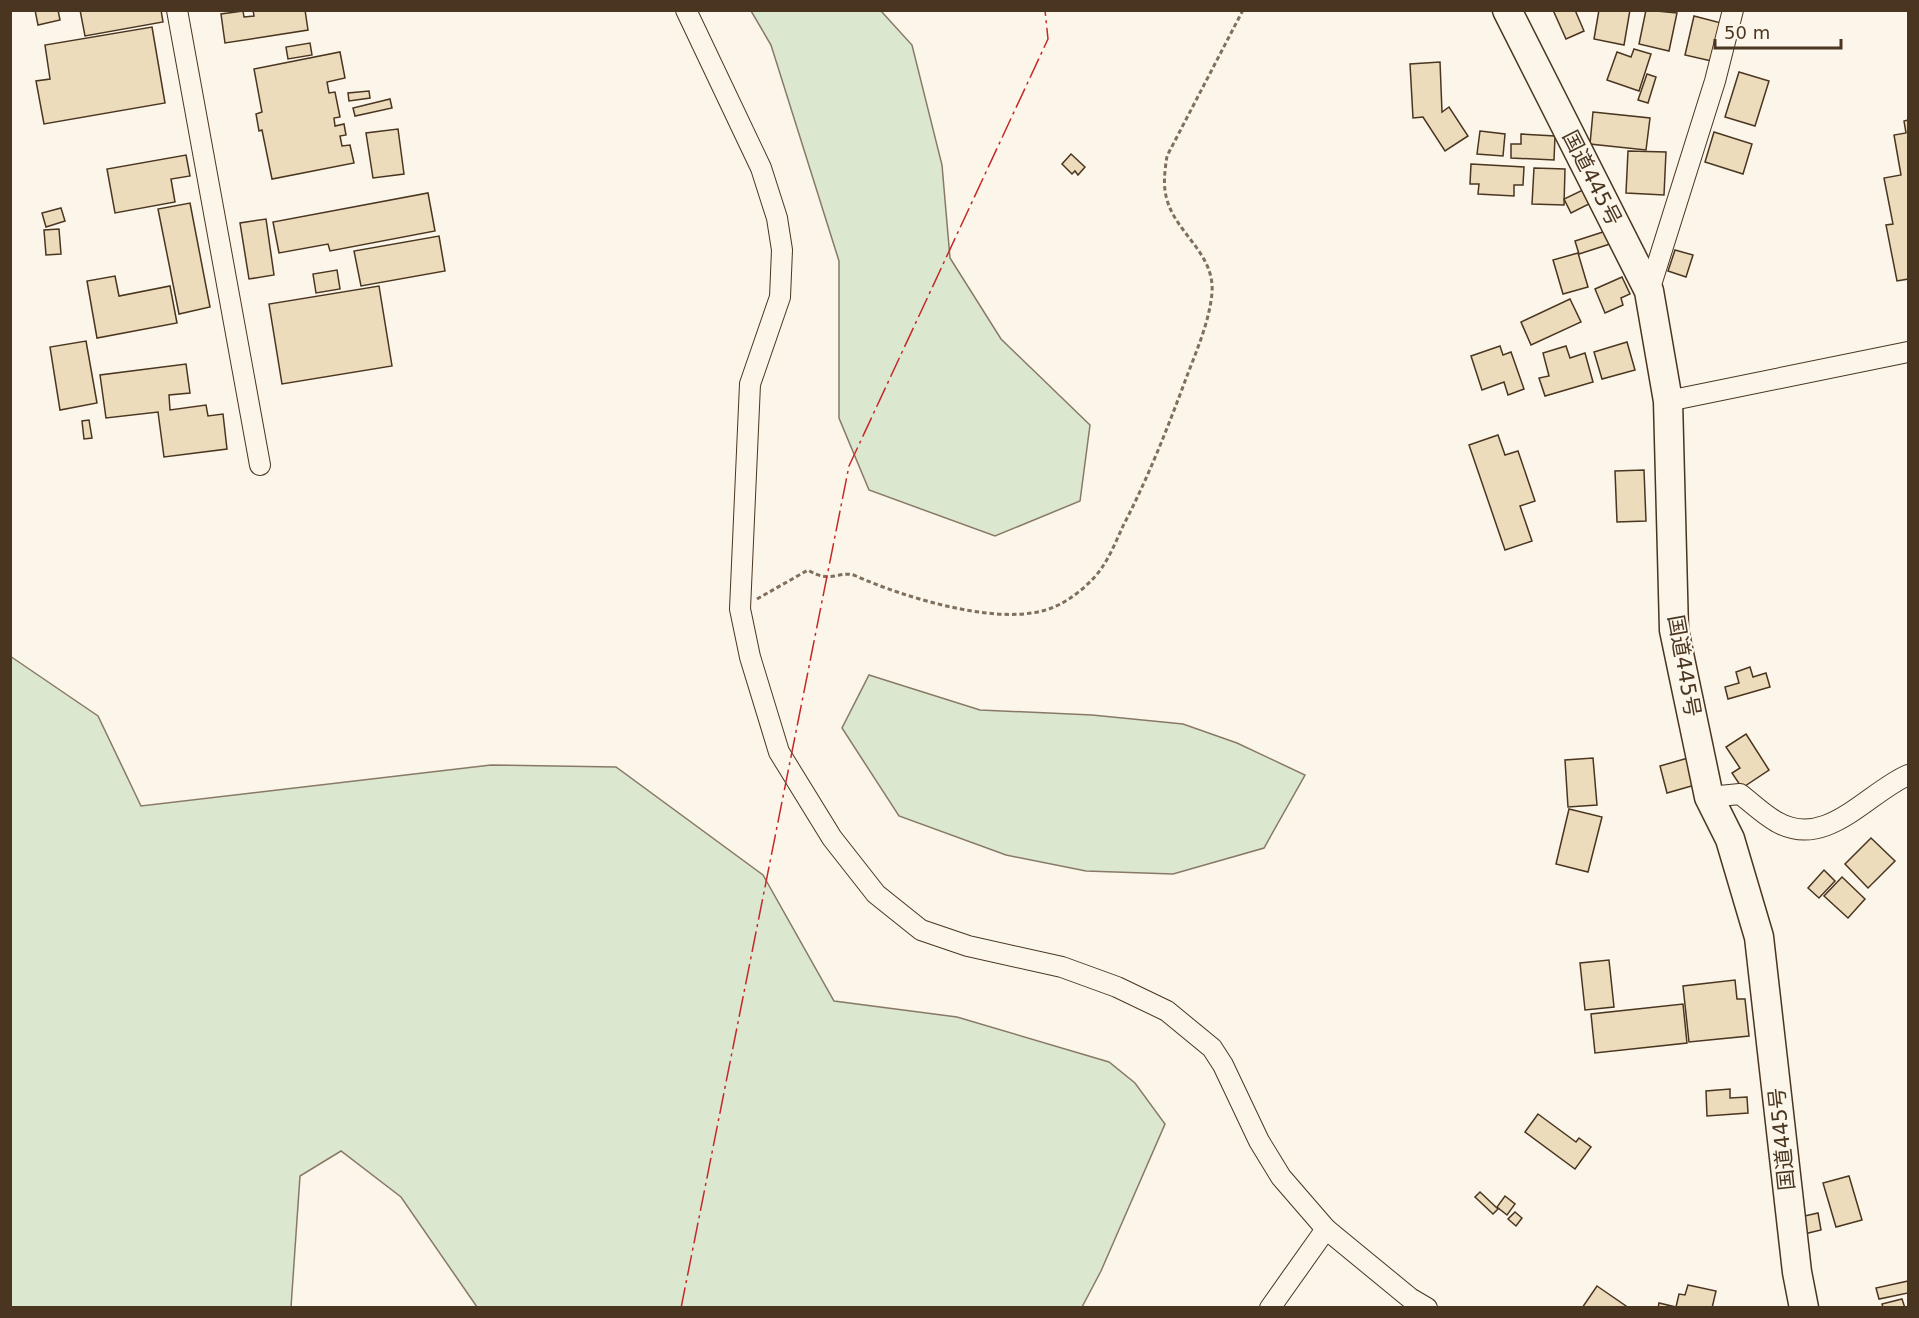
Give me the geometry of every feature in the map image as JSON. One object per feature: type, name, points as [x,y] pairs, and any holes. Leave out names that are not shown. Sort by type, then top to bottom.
[{"type":"highway","name":"国道445号","points":[[1507,10],[1649,291],[1668,401],[1674,630],[1709,797],[1730,839],[1759,937],[1797,1272],[1804,1308]]},
{"type":"street","points":[[177,10],[260,465]]},
{"type":"street","points":[[686,10],[761,168],[777,218],[782,250],[780,297],[750,384],[740,609],[750,657],[779,752],[832,838],[876,894],[921,930],[968,946],[1062,967],[1117,987],[1167,1011],[1212,1048],[1223,1065],[1259,1141],[1281,1177],[1326,1229],[1410,1298],[1427,1308]]},
{"type":"street","points":[[1649,291],[1714,81],[1733,10]]},
{"type":"street","points":[[1668,401],[1908,352]]},
{"type":"street","points":[[1709,797],[1740,794],[1777,822],[1793,829],[1817,830],[1848,814],[1889,783],[1908,775]]},
{"type":"street","points":[[1270,1308],[1326,1229]]},
{"type":"path","points":[[740,609],[808,570],[821,578],[852,575],[914,598],[988,613],[1033,612],[1054,607],[1067,599],[1102,568],[1163,442],[1204,331],[1212,291],[1209,265],[1173,213],[1166,198],[1164,180],[1167,156],[1243,10]]},
{"type":"green space","points":[[751,11],[881,11],[912,45],[942,165],[950,258],[1001,339],[1090,425],[1080,501],[995,536],[869,490],[839,418],[839,261],[771,45]]},
{"type":"green space","points":[[10,656],[98,716],[141,806],[491,765],[616,767],[763,875],[834,1001],[957,1017],[1109,1062],[1135,1083],[1165,1124],[1101,1271],[1082,1307],[477,1307],[401,1197],[341,1151],[300,1176],[291,1307],[11,1307]]},
{"type":"green space","points":[[869,675],[980,710],[1092,715],[1183,724],[1237,743],[1305,775],[1264,848],[1173,874],[1086,871],[1006,855],[899,816],[842,728]]},
{"type":"building","points":[[35,10],[58,10],[60,20],[38,25]]},
{"type":"building","points":[[80,10],[161,10],[163,22],[85,36]]},
{"type":"building","points":[[253,10],[305,10],[308,30],[225,43],[221,14],[243,11],[244,17],[254,16]]},
{"type":"building","points":[[1553,10],[1575,10],[1584,31],[1566,39]]},
{"type":"building","points":[[1599,10],[1630,10],[1624,45],[1594,39]]},
{"type":"building","points":[[1646,10],[1677,13],[1669,51],[1639,44]]},
{"type":"building","points":[[1694,16],[1725,24],[1716,62],[1685,55]]},
{"type":"building","points":[[152,27],[165,103],[44,124],[36,81],[50,79],[45,45]]},
{"type":"building","points":[[310,43],[312,55],[288,59],[286,47]]},
{"type":"building","points":[[1634,49],[1651,54],[1639,91],[1607,80],[1617,52],[1631,57]]},
{"type":"building","points":[[340,52],[345,78],[327,82],[329,93],[335,92],[340,117],[334,118],[335,126],[344,124],[346,135],[340,136],[342,146],[350,145],[354,163],[272,179],[262,130],[259,131],[256,114],[262,112],[254,69]]},
{"type":"building","points":[[1440,62],[1442,112],[1449,107],[1468,136],[1445,151],[1423,117],[1413,118],[1410,64]]},
{"type":"building","points":[[1739,72],[1769,81],[1755,126],[1725,117]]},
{"type":"building","points":[[1647,74],[1656,77],[1648,103],[1638,100]]},
{"type":"building","points":[[369,91],[370,98],[349,101],[348,93]]},
{"type":"building","points":[[390,99],[392,108],[355,116],[353,108]]},
{"type":"building","points":[[1593,112],[1650,118],[1646,150],[1590,144]]},
{"type":"building","points":[[1908,120],[1908,279],[1897,281],[1886,225],[1893,224],[1884,178],[1901,175],[1894,135],[1906,133],[1904,121]]},
{"type":"building","points":[[398,129],[404,174],[373,178],[366,133]]},
{"type":"building","points":[[1480,131],[1505,134],[1503,156],[1477,154]]},
{"type":"building","points":[[1714,132],[1752,144],[1743,174],[1705,162]]},
{"type":"building","points":[[1521,134],[1555,136],[1554,160],[1511,158],[1511,144],[1521,144]]},
{"type":"building","points":[[1628,151],[1666,152],[1664,195],[1626,193]]},
{"type":"building","points":[[1071,154],[1085,167],[1078,175],[1075,171],[1072,174],[1062,164]]},
{"type":"building","points":[[186,155],[190,176],[171,179],[175,202],[115,213],[107,169]]},
{"type":"building","points":[[1471,164],[1524,167],[1523,185],[1514,185],[1514,196],[1478,194],[1479,184],[1470,184]]},
{"type":"building","points":[[1534,168],[1565,169],[1564,205],[1532,204]]},
{"type":"building","points":[[1587,188],[1593,202],[1571,213],[1564,199]]},
{"type":"building","points":[[428,193],[435,231],[330,251],[328,244],[279,253],[273,222]]},
{"type":"building","points":[[190,203],[210,307],[179,314],[158,209]]},
{"type":"building","points":[[61,208],[65,221],[46,227],[42,213]]},
{"type":"building","points":[[266,219],[274,275],[249,279],[240,223]]},
{"type":"building","points":[[59,229],[61,254],[46,255],[44,230]]},
{"type":"building","points":[[1606,231],[1610,244],[1579,254],[1575,241]]},
{"type":"building","points":[[439,236],[445,271],[361,286],[354,251]]},
{"type":"building","points":[[1675,250],[1693,255],[1686,277],[1668,271]]},
{"type":"building","points":[[1578,253],[1588,287],[1563,294],[1553,260]]},
{"type":"building","points":[[337,270],[340,289],[316,293],[313,274]]},
{"type":"building","points":[[115,276],[119,296],[170,286],[177,323],[97,338],[87,281]]},
{"type":"building","points":[[1622,277],[1630,294],[1621,298],[1623,305],[1605,313],[1595,289]]},
{"type":"building","points":[[379,286],[392,366],[282,384],[269,304]]},
{"type":"building","points":[[1570,299],[1581,322],[1531,345],[1521,322]]},
{"type":"building","points":[[86,341],[97,403],[60,410],[50,347]]},
{"type":"building","points":[[1627,342],[1635,370],[1602,379],[1594,352]]},
{"type":"building","points":[[1500,346],[1503,355],[1511,352],[1524,389],[1508,395],[1504,382],[1482,390],[1471,356]]},
{"type":"building","points":[[1566,346],[1570,358],[1585,353],[1593,382],[1545,396],[1539,378],[1549,376],[1543,353]]},
{"type":"building","points":[[186,364],[190,393],[169,395],[170,410],[206,405],[208,416],[223,414],[227,449],[164,457],[158,412],[106,418],[100,375]]},
{"type":"building","points":[[89,420],[92,438],[84,439],[82,421]]},
{"type":"building","points":[[1498,435],[1505,455],[1518,451],[1535,501],[1520,506],[1532,541],[1505,550],[1469,445]]},
{"type":"building","points":[[1644,470],[1646,521],[1617,522],[1615,471]]},
{"type":"building","points":[[1750,667],[1753,677],[1766,673],[1770,687],[1728,699],[1725,687],[1739,683],[1736,672]]},
{"type":"building","points":[[1746,734],[1769,770],[1742,788],[1732,773],[1740,768],[1726,747]]},
{"type":"building","points":[[1593,758],[1597,805],[1568,807],[1565,760]]},
{"type":"building","points":[[1688,758],[1695,785],[1667,793],[1660,766]]},
{"type":"building","points":[[1569,809],[1602,817],[1588,872],[1556,864]]},
{"type":"building","points":[[1871,838],[1895,861],[1868,888],[1845,864]]},
{"type":"building","points":[[1824,870],[1835,881],[1819,898],[1808,888]]},
{"type":"building","points":[[1842,877],[1865,899],[1848,918],[1824,896]]},
{"type":"building","points":[[1609,960],[1614,1007],[1585,1010],[1580,963]]},
{"type":"building","points":[[1735,980],[1737,999],[1745,999],[1749,1036],[1689,1042],[1683,986]]},
{"type":"building","points":[[1683,1004],[1687,1043],[1595,1053],[1591,1014]]},
{"type":"building","points":[[1730,1089],[1730,1098],[1747,1097],[1748,1113],[1707,1116],[1706,1091]]},
{"type":"building","points":[[1538,1114],[1576,1142],[1579,1138],[1591,1147],[1575,1169],[1525,1132]]},
{"type":"building","points":[[1849,1176],[1862,1220],[1836,1227],[1823,1183]]},
{"type":"building","points":[[1480,1192],[1498,1209],[1493,1214],[1475,1197]]},
{"type":"building","points":[[1505,1196],[1515,1204],[1507,1215],[1497,1207]]},
{"type":"building","points":[[1515,1212],[1522,1218],[1516,1226],[1508,1219]]},
{"type":"building","points":[[1818,1213],[1821,1230],[1804,1234],[1800,1217]]},
{"type":"building","points":[[1908,1281],[1908,1293],[1879,1299],[1876,1288]]},
{"type":"building","points":[[1688,1285],[1716,1291],[1712,1308],[1658,1308],[1659,1303],[1676,1307],[1679,1294],[1685,1295]]},
{"type":"building","points":[[1597,1286],[1626,1306],[1625,1308],[1582,1308]]},
{"type":"building","points":[[1902,1299],[1905,1308],[1883,1308],[1882,1304]]},
{"type":"power","points":[[681,1308],[849,466],[1048,39],[1045,10]]}]
